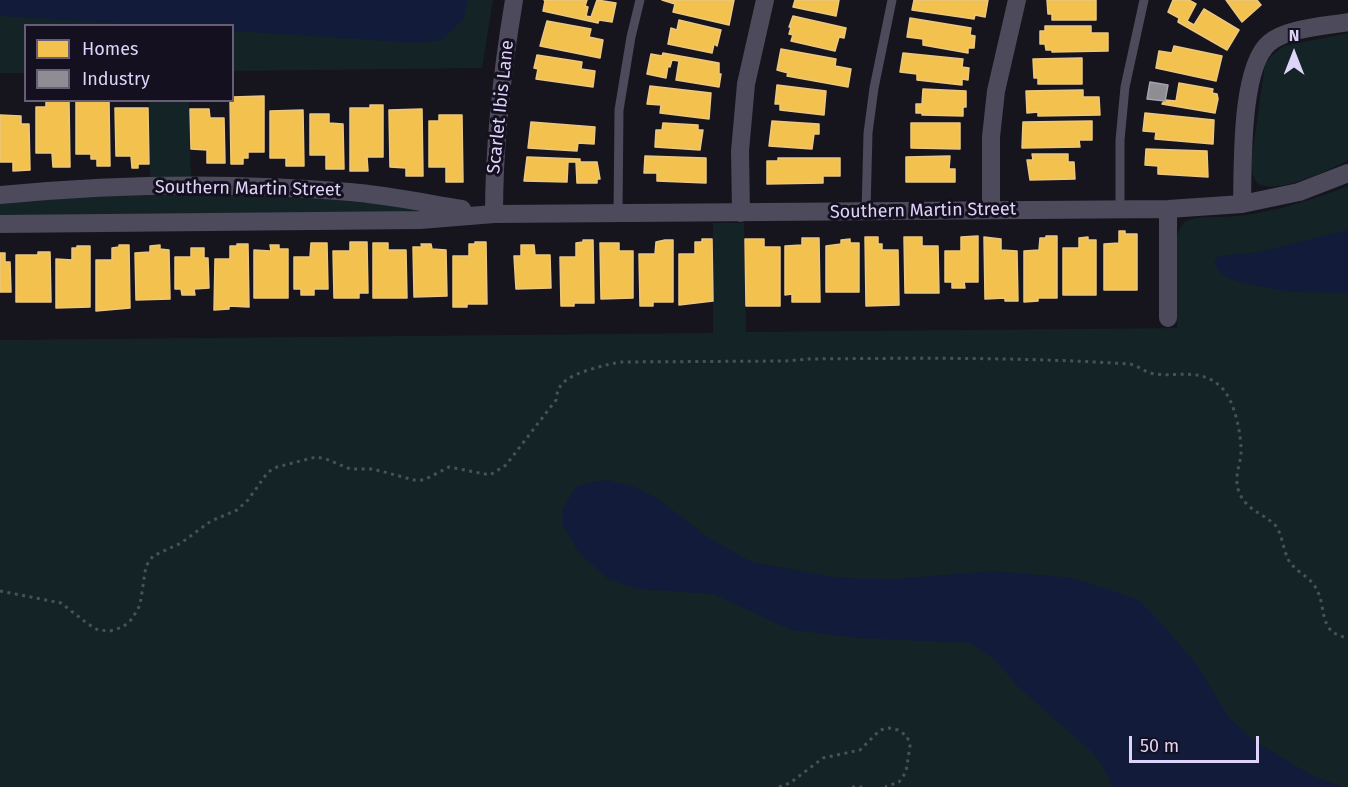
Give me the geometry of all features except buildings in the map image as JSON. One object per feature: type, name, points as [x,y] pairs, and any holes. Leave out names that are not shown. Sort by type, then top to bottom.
[{"type":"street","name":"Scarlet Ibis Lane","points":[[494,214],[494,150],[501,76],[514,0]]},
{"type":"street","points":[[741,213],[740,151],[746,84],[765,0]]},
{"type":"street","points":[[991,210],[991,137],[996,92],[1017,0]]},
{"type":"street","points":[[1242,204],[1243,143],[1252,75],[1257,57],[1269,43],[1285,34],[1348,22]]},
{"type":"street","name":"Southern Martin Street","points":[[0,224],[420,220],[494,214],[1168,209],[1242,204],[1299,192],[1348,173]]},
{"type":"street","name":"Southern Martin Street","points":[[0,195],[52,190],[153,186],[244,186],[352,192],[494,214]]},
{"type":"street","points":[[1168,209],[1168,318]]},
{"type":"lane","points":[[618,214],[619,110],[631,37],[640,0]]},
{"type":"lane","points":[[866,212],[868,133],[874,88],[892,0]]},
{"type":"lane","points":[[1120,209],[1120,140],[1125,87],[1144,0]]},
{"type":"path","points":[[0,591],[61,603],[98,630],[110,631],[123,627],[132,619],[140,605],[146,566],[153,556],[181,543],[211,521],[237,510],[248,500],[268,472],[316,457],[350,469],[372,469],[414,480],[424,480],[449,468],[460,468],[490,475],[506,465],[514,456],[556,400],[558,388],[565,380],[610,364],[622,362],[979,358],[1130,364],[1157,375],[1201,375],[1212,380],[1223,389],[1232,404],[1237,422],[1241,454],[1237,479],[1239,491],[1245,503],[1278,528],[1289,563],[1313,585],[1321,601],[1330,631],[1336,636],[1348,638]]},
{"type":"path","points":[[779,787],[790,783],[823,758],[860,750],[880,730],[888,728],[898,730],[907,736],[910,746],[906,772],[899,782],[885,787]]},
{"type":"path","points":[[852,787],[862,787]]},
{"type":"shaded area","points":[[0,0],[493,0],[482,68],[234,71],[234,24],[24,24],[24,73],[0,73]]},
{"type":"shaded area","points":[[1348,33],[1348,160],[1300,181],[1272,187],[1262,185],[1255,180],[1252,156],[1265,64],[1284,46]]},
{"type":"shaded area","points":[[149,102],[189,102],[191,179],[150,180]]},
{"type":"shaded area","points":[[1348,186],[1348,787],[0,787],[0,340],[713,333],[713,223],[744,223],[746,332],[1177,328],[1177,236],[1184,222],[1197,218],[1232,217],[1265,212],[1307,201]]},
{"type":"shaded area","points":[[129,193],[265,194],[418,207],[423,212],[0,217],[0,202]]},
{"type":"water","points":[[0,0],[467,0],[464,19],[442,40],[417,43],[234,31],[234,24],[131,24],[0,16]]},
{"type":"water","points":[[1348,230],[1348,293],[1288,292],[1239,282],[1226,277],[1218,270],[1214,262],[1218,256],[1260,252]]},
{"type":"water","points":[[608,480],[632,486],[657,498],[709,538],[752,562],[840,578],[894,579],[995,571],[1072,578],[1140,601],[1197,665],[1229,717],[1253,740],[1313,776],[1343,787],[1112,787],[1108,775],[1092,752],[1018,687],[995,660],[970,643],[859,638],[791,630],[713,594],[638,589],[608,579],[579,553],[562,524],[562,510],[576,487]]}]
